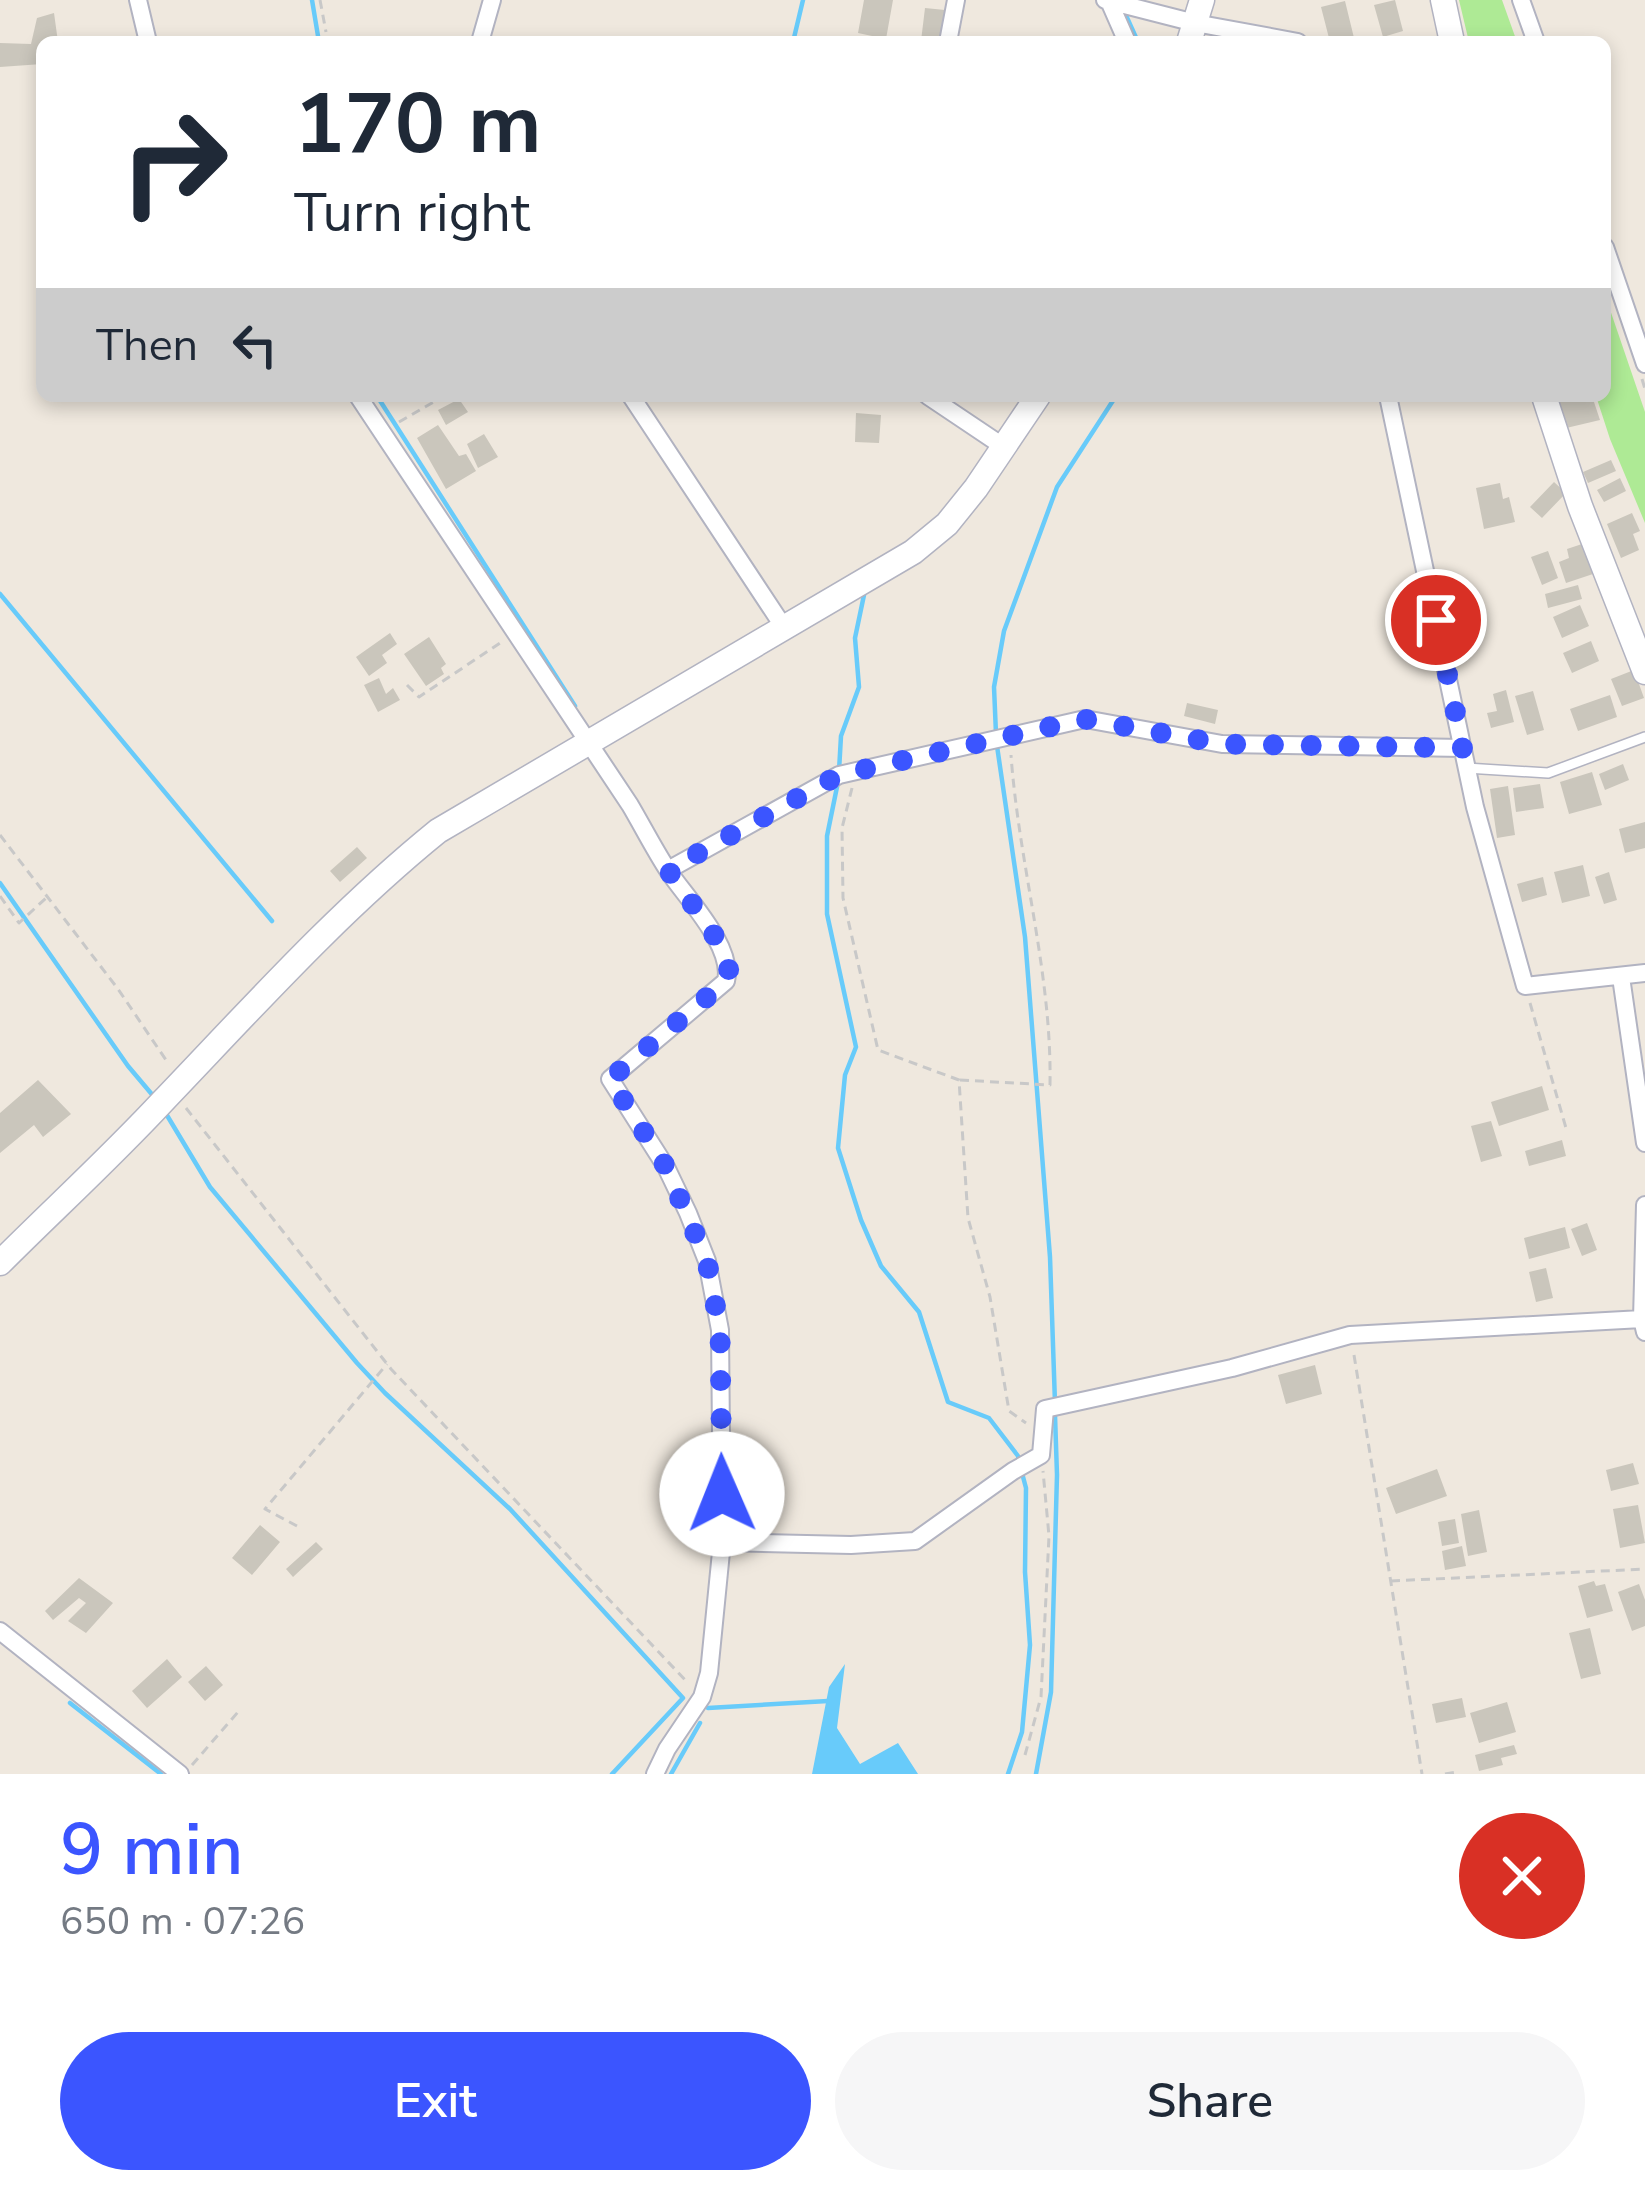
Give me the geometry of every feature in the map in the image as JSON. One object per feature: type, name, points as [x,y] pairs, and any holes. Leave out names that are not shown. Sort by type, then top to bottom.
[{"type":"street","points":[[138,0],[147,36]]},
{"type":"street","points":[[481,36],[492,0]]},
{"type":"street","points":[[949,36],[956,0]]},
{"type":"street","points":[[1107,0],[1267,36]]},
{"type":"street","points":[[1107,0],[1124,36]]},
{"type":"street","points":[[1443,0],[1451,36]]},
{"type":"street","points":[[1521,0],[1534,36]]},
{"type":"street","points":[[1611,265],[1645,364]]},
{"type":"street","points":[[362,402],[630,805],[713,933],[729,968],[726,981],[610,1079],[666,1167],[707,1261],[720,1330],[722,1542],[709,1673],[702,1697],[655,1774]]},
{"type":"street","points":[[635,402],[783,626]]},
{"type":"street","points":[[937,402],[1004,447]]},
{"type":"street","points":[[0,1263],[337,919],[397,865],[438,831],[913,552],[947,524],[1034,402]]},
{"type":"street","points":[[1389,402],[1474,807],[1525,986],[1645,973]]},
{"type":"street","points":[[1546,402],[1580,506],[1645,672]]},
{"type":"street","points":[[668,870],[840,776],[1084,719],[1222,744],[1463,748]]},
{"type":"street","points":[[1622,977],[1645,1143]]},
{"type":"street","points":[[722,1542],[851,1545],[915,1541],[1041,1455],[1045,1409],[1232,1368],[1351,1335],[1643,1326],[1645,1205]]},
{"type":"street","points":[[0,1631],[182,1774]]},
{"type":"lane","points":[[1466,768],[1548,773],[1645,737]]},
{"type":"path","points":[[320,0],[326,32]]},
{"type":"path","points":[[382,433],[434,402]]},
{"type":"path","points":[[407,685],[419,698],[514,634]]},
{"type":"path","points":[[840,776],[843,898],[878,1050],[959,1080],[1050,1085],[1046,996],[1005,738]]},
{"type":"path","points":[[0,835],[175,1072],[172,1090],[387,1364],[702,1697]]},
{"type":"path","points":[[0,896],[20,923],[47,897]]},
{"type":"path","points":[[1525,986],[1566,1128]]},
{"type":"path","points":[[959,1080],[968,1218],[990,1297],[1009,1411],[1042,1434]]},
{"type":"path","points":[[1351,1335],[1422,1774]]},
{"type":"path","points":[[297,1526],[265,1509],[387,1364]]},
{"type":"path","points":[[1025,1755],[1041,1697],[1049,1536],[1041,1455]]},
{"type":"path","points":[[1389,1581],[1645,1568]]},
{"type":"path","points":[[182,1774],[238,1712]]},
{"type":"path","points":[[1445,1774],[1457,1772]]},
{"type":"green space","points":[[1459,0],[1502,0],[1515,36],[1468,36]]},
{"type":"green space","points":[[1611,313],[1645,412],[1645,523],[1598,402],[1611,402]]},
{"type":"water","points":[[845,1664],[837,1728],[860,1764],[898,1743],[918,1774],[812,1774],[829,1687]]},
{"type":"building","points":[[864,0],[893,0],[887,36],[858,33]]},
{"type":"building","points":[[1395,0],[1403,31],[1383,36],[1374,5]]},
{"type":"building","points":[[1345,1],[1354,36],[1328,36],[1321,7]]},
{"type":"building","points":[[925,8],[945,10],[941,36],[922,36]]},
{"type":"building","points":[[54,13],[57,36],[36,36],[36,64],[0,67],[0,43],[31,44],[37,18]]},
{"type":"building","points":[[461,402],[468,412],[446,425],[438,410]]},
{"type":"building","points":[[1594,402],[1600,420],[1562,429],[1553,403]]},
{"type":"building","points":[[856,413],[881,415],[879,443],[855,442]]},
{"type":"building","points":[[438,425],[476,471],[446,489],[417,438]]},
{"type":"building","points":[[484,434],[498,457],[478,468],[467,444]]},
{"type":"building","points":[[1611,460],[1616,471],[1588,483],[1583,472]]},
{"type":"building","points":[[1620,478],[1626,491],[1604,502],[1597,490]]},
{"type":"building","points":[[1554,482],[1566,493],[1542,518],[1530,507]]},
{"type":"building","points":[[1500,483],[1515,522],[1484,529],[1476,488]]},
{"type":"building","points":[[1632,513],[1640,531],[1633,534],[1639,550],[1621,558],[1607,524]]},
{"type":"building","points":[[1585,543],[1596,573],[1566,583],[1559,562],[1569,558],[1567,549]]},
{"type":"building","points":[[1548,551],[1558,578],[1542,585],[1531,557]]},
{"type":"building","points":[[1578,585],[1582,599],[1548,608],[1545,594]]},
{"type":"building","points":[[1580,605],[1589,626],[1562,638],[1553,617]]},
{"type":"building","points":[[390,633],[397,644],[382,655],[387,663],[369,676],[356,657]]},
{"type":"building","points":[[429,637],[446,664],[441,668],[444,674],[426,686],[404,654]]},
{"type":"building","points":[[1591,641],[1599,661],[1572,673],[1563,653]]},
{"type":"building","points":[[1634,670],[1644,698],[1622,706],[1611,679]]},
{"type":"building","points":[[379,678],[386,694],[393,688],[400,700],[378,712],[364,685]]},
{"type":"building","points":[[1506,690],[1514,722],[1491,728],[1487,713],[1497,711],[1493,694]]},
{"type":"building","points":[[1533,691],[1544,730],[1527,735],[1515,696]]},
{"type":"building","points":[[1610,695],[1617,717],[1578,731],[1570,709]]},
{"type":"building","points":[[1187,703],[1218,710],[1215,724],[1184,716]]},
{"type":"building","points":[[1623,764],[1629,780],[1605,790],[1599,774]]},
{"type":"building","points":[[1592,772],[1602,805],[1569,814],[1560,782]]},
{"type":"building","points":[[1540,784],[1544,808],[1516,812],[1513,788]]},
{"type":"building","points":[[1508,786],[1515,835],[1497,838],[1490,789]]},
{"type":"building","points":[[1645,822],[1645,848],[1625,853],[1619,829]]},
{"type":"building","points":[[357,847],[367,858],[340,882],[330,871]]},
{"type":"building","points":[[1583,865],[1590,896],[1562,903],[1554,872]]},
{"type":"building","points":[[1609,872],[1617,900],[1604,904],[1595,877]]},
{"type":"building","points":[[1543,877],[1547,895],[1522,902],[1517,884]]},
{"type":"building","points":[[38,1080],[71,1114],[43,1137],[34,1125],[0,1153],[0,1113]]},
{"type":"building","points":[[1542,1086],[1549,1110],[1499,1126],[1491,1102]]},
{"type":"building","points":[[1491,1121],[1502,1156],[1481,1162],[1471,1126]]},
{"type":"building","points":[[1562,1140],[1566,1156],[1529,1166],[1525,1151]]},
{"type":"building","points":[[1587,1223],[1597,1250],[1582,1256],[1571,1229]]},
{"type":"building","points":[[1565,1227],[1570,1248],[1529,1259],[1524,1238]]},
{"type":"building","points":[[1546,1268],[1553,1298],[1536,1302],[1529,1272]]},
{"type":"building","points":[[1315,1365],[1322,1394],[1286,1404],[1278,1375]]},
{"type":"building","points":[[1633,1463],[1639,1484],[1611,1491],[1606,1470]]},
{"type":"building","points":[[1437,1469],[1447,1496],[1396,1514],[1386,1488]]},
{"type":"building","points":[[1638,1505],[1645,1543],[1620,1548],[1613,1509]]},
{"type":"building","points":[[1479,1510],[1487,1552],[1468,1556],[1461,1514]]},
{"type":"building","points":[[1455,1519],[1459,1543],[1442,1546],[1438,1522]]},
{"type":"building","points":[[260,1525],[280,1542],[252,1575],[232,1558]]},
{"type":"building","points":[[316,1542],[323,1549],[293,1577],[286,1569]]},
{"type":"building","points":[[1462,1546],[1466,1566],[1445,1570],[1442,1551]]},
{"type":"building","points":[[79,1578],[113,1603],[86,1633],[68,1621],[86,1603],[79,1598],[53,1620],[45,1611]]},
{"type":"building","points":[[1594,1581],[1596,1586],[1605,1584],[1613,1611],[1587,1618],[1578,1586]]},
{"type":"building","points":[[1639,1584],[1645,1600],[1645,1626],[1632,1631],[1618,1592]]},
{"type":"building","points":[[1590,1628],[1601,1674],[1581,1679],[1569,1633]]},
{"type":"building","points":[[167,1659],[182,1677],[147,1708],[132,1691]]},
{"type":"building","points":[[206,1666],[223,1685],[205,1701],[188,1682]]},
{"type":"building","points":[[1462,1698],[1466,1717],[1436,1723],[1432,1704]]},
{"type":"building","points":[[1507,1702],[1516,1732],[1479,1743],[1470,1713]]},
{"type":"building","points":[[1514,1745],[1517,1754],[1501,1758],[1503,1765],[1479,1771],[1475,1755]]},
{"type":"waterway","points":[[312,0],[318,36]]},
{"type":"waterway","points":[[794,36],[803,0]]},
{"type":"waterway","points":[[1124,11],[1135,36]]},
{"type":"waterway","points":[[381,402],[575,706]]},
{"type":"waterway","points":[[996,734],[994,687],[1004,631],[1057,487],[1112,402]]},
{"type":"waterway","points":[[0,594],[272,921]]},
{"type":"waterway","points":[[839,771],[841,736],[859,687],[855,638],[864,595]]},
{"type":"waterway","points":[[997,746],[1025,937],[1050,1257],[1055,1403]]},
{"type":"waterway","points":[[838,782],[827,836],[827,914],[856,1047],[845,1075],[838,1148],[881,1266],[919,1312],[948,1402],[989,1418],[1019,1462]]},
{"type":"waterway","points":[[0,883],[155,1098]]},
{"type":"waterway","points":[[165,1112],[210,1187],[357,1363],[510,1509],[683,1698],[612,1774]]},
{"type":"waterway","points":[[1036,1774],[1051,1692],[1055,1415]]},
{"type":"waterway","points":[[1008,1774],[1022,1732],[1030,1645],[1022,1473]]},
{"type":"waterway","points":[[708,1708],[828,1701]]},
{"type":"waterway","points":[[70,1703],[161,1774]]},
{"type":"waterway","points":[[671,1774],[700,1723]]},
{"type":"route","points":[[722,1494],[720,1330],[707,1261],[666,1167],[610,1079],[726,981],[729,968],[713,933],[668,870],[839,775],[1084,719],[1222,744],[1463,748],[1436,620]]}]
